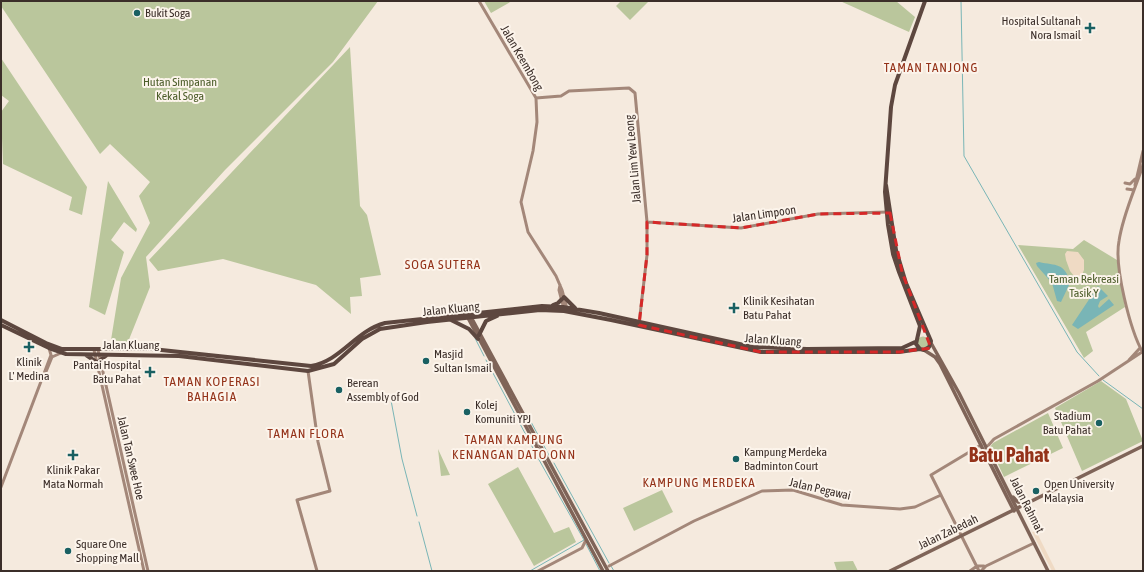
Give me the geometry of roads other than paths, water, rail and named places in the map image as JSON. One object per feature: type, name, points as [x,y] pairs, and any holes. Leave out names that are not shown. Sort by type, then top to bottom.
[{"type":"highway","points":[[888,212],[902,271],[931,343],[928,348],[922,350],[916,340],[919,323],[898,272],[891,242],[888,212],[886,185],[894,85],[926,1]]},
{"type":"highway","points":[[542,306],[556,304],[563,298],[570,305],[579,310]]},
{"type":"highway","name":"Jalan Kluang","points":[[1,325],[61,353],[82,355],[96,352],[174,350],[311,366],[331,359],[361,333],[377,325],[542,306],[579,310],[751,350],[771,352],[837,353],[922,350]]},
{"type":"highway","name":"Jalan Kluang","points":[[1,320],[56,347],[68,350],[109,354],[179,356],[308,370],[334,364],[362,339],[380,329],[468,315],[503,314],[540,310],[566,309],[753,347],[822,349],[902,348],[916,340]]},
{"type":"highway","points":[[450,319],[469,329],[479,337],[486,322],[503,314]]},
{"type":"highway","points":[[916,340],[922,335],[928,337]]},
{"type":"highway","points":[[822,349],[824,351],[837,353]]},
{"type":"highway","points":[[82,355],[97,361],[109,354]]},
{"type":"main road","points":[[468,315],[603,571]]},
{"type":"main road","points":[[479,337],[608,571]]},
{"type":"main road","name":"Jalan Rahmat","points":[[931,343],[941,358],[1016,510]]},
{"type":"main road","name":"Jalan Rahmat","points":[[922,350],[937,359],[1048,571]]},
{"type":"main road","name":"Jalan Zabedah","points":[[890,571],[1143,446]]},
{"type":"main road","points":[[1008,492],[1018,502],[1030,502]]},
{"type":"street","name":"Jalan Keembong","points":[[479,1],[536,98],[536,122],[533,151],[521,202],[525,225],[528,232],[549,262],[560,285],[566,309]]},
{"type":"street","name":"Jalan Lim Yew Leong","points":[[536,98],[561,96],[569,91],[625,88],[633,90],[637,102],[640,153],[647,222],[647,255],[639,324]]},
{"type":"street","points":[[986,448],[994,439],[1084,389],[1142,351],[1131,324],[1118,259],[1119,239],[1134,190],[1143,151]]},
{"type":"street","points":[[1135,184],[1143,165]]},
{"type":"street","points":[[1125,182],[1132,183],[1136,177]]},
{"type":"street","points":[[1127,188],[1134,190]]},
{"type":"street","name":"Jalan Limpoon","points":[[647,222],[741,228],[818,214],[888,212]]},
{"type":"street","points":[[1,487],[50,355],[49,348]]},
{"type":"street","name":"Jalan Tan Swee Hoe","points":[[96,352],[144,571]]},
{"type":"street","points":[[41,380],[52,357],[61,353]]},
{"type":"street","name":"Jalan Tan Swee Hoe","points":[[97,361],[148,571]]},
{"type":"street","points":[[308,370],[318,442],[330,491],[297,500],[317,571]]},
{"type":"street","points":[[982,441],[994,439]]},
{"type":"street","points":[[981,445],[931,475],[977,566],[980,571],[986,566],[1034,543]]},
{"type":"street","name":"Jalan Pegawai","points":[[611,565],[694,521],[762,491],[793,490],[842,505],[900,509],[915,508],[941,495]]},
{"type":"street","points":[[538,571],[583,547],[586,541]]},
{"type":"street","points":[[602,560],[611,565],[608,571]]},
{"type":"street","points":[[970,571],[977,566],[986,566]]},
{"type":"water","points":[[1039,262],[1059,266],[1068,276],[1070,283],[1061,302],[1057,301],[1052,283],[1037,266],[1036,263]]},
{"type":"water","points":[[1098,286],[1108,296],[1100,301],[1098,306],[1099,308],[1109,299],[1114,305],[1078,329],[1072,325]]},
{"type":"waterway","points":[[961,1],[964,156],[1077,352],[1099,376]]},
{"type":"waterway","points":[[475,338],[484,356]]},
{"type":"waterway","points":[[486,360],[535,452]]},
{"type":"waterway","points":[[1103,380],[1143,409]]},
{"type":"waterway","points":[[390,395],[402,459],[417,516]]},
{"type":"waterway","points":[[531,422],[550,457]]},
{"type":"waterway","points":[[530,571],[584,540],[538,458]]},
{"type":"waterway","points":[[554,463],[609,563]]},
{"type":"waterway","points":[[419,522],[432,571]]},
{"type":"waterway","points":[[586,544],[600,571]]},
{"type":"waterway","points":[[611,566],[614,571]]},
{"type":"place","name":"Bukit Soga","points":[[137,13]]},
{"type":"place","name":"Hospital Sultanah Nora Ismail","points":[[1090,28]]},
{"type":"place","name":"Klinik Kesihatan Batu Pahat","points":[[734,308]]},
{"type":"place","name":"Klinik L' Medina","points":[[29,347]]},
{"type":"place","name":"Masjid Sultan Ismail","points":[[426,361]]},
{"type":"place","name":"Pantai Hospital Batu Pahat","points":[[150,372]]},
{"type":"place","name":"Berean Assembly of God","points":[[339,390]]},
{"type":"place","name":"Kolej Komuniti YPJ","points":[[467,412]]},
{"type":"place","name":"Stadium Batu Pahat","points":[[1099,423]]},
{"type":"place","name":"Klinik Pakar Mata Normah","points":[[73,455]]},
{"type":"place","name":"Kampung Merdeka Badminton Court","points":[[736,459]]},
{"type":"place","name":"Open University Malaysia","points":[[1036,491]]},
{"type":"place","name":"Square One Shopping Mall","points":[[68,551]]},
{"type":"district","name":"TAMAN TANJONG","points":[[931,67]]},
{"type":"district","name":"SOGA SUTERA","points":[[443,264]]},
{"type":"district","name":"TAMAN KOPERASI BAHAGIA","points":[[212,388]]},
{"type":"district","name":"TAMAN FLORA","points":[[306,433]]},
{"type":"district","name":"TAMAN KAMPUNG KENANGAN DATO ONN","points":[[514,446]]},
{"type":"district","name":"Batu Pahat","points":[[1009,455]]},
{"type":"district","name":"KAMPUNG MERDEKA","points":[[699,482]]},
{"type":"park label","name":"Hutan Simpanan Kekal Soga","points":[[180,89]]},
{"type":"park label","name":"Taman Rekreasi Tasik Y","points":[[1084,286]]}]
